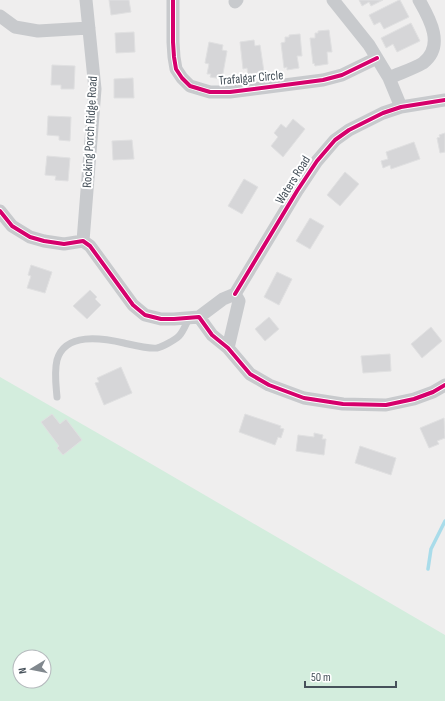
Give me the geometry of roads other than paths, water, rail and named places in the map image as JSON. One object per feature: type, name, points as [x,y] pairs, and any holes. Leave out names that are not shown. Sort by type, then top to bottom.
[{"type":"street","name":"Rocking Porch Ridge Road","points":[[83,241],[95,89],[86,0]]},
{"type":"street","name":"Trafalgar Circle","points":[[173,0],[173,42],[176,69],[190,86],[210,92],[230,92],[323,80],[342,75],[377,58]]},
{"type":"street","points":[[333,0],[369,45],[389,78],[401,107]]},
{"type":"street","points":[[389,78],[423,63],[432,56],[436,49],[435,32],[433,26],[419,0]]},
{"type":"street","points":[[0,16],[15,27],[38,31],[89,28]]},
{"type":"street","name":"Waters Road","points":[[235,294],[317,160],[335,140],[349,130],[383,113],[401,107],[445,100]]},
{"type":"street","points":[[0,211],[12,226],[30,237],[64,244],[83,241],[93,251],[133,305],[146,315],[161,319],[194,317],[223,299],[235,294],[239,301],[228,348]]},
{"type":"street","points":[[194,317],[228,348],[250,374],[269,385],[304,398],[343,404],[386,405],[414,399],[433,392],[445,385]]},
{"type":"lane","points":[[56,397],[55,378],[57,361],[59,355],[66,346],[77,341],[103,339],[140,347],[157,348],[178,336],[194,317]]},
{"type":"waterway","points":[[428,569],[431,549],[445,521]]}]
